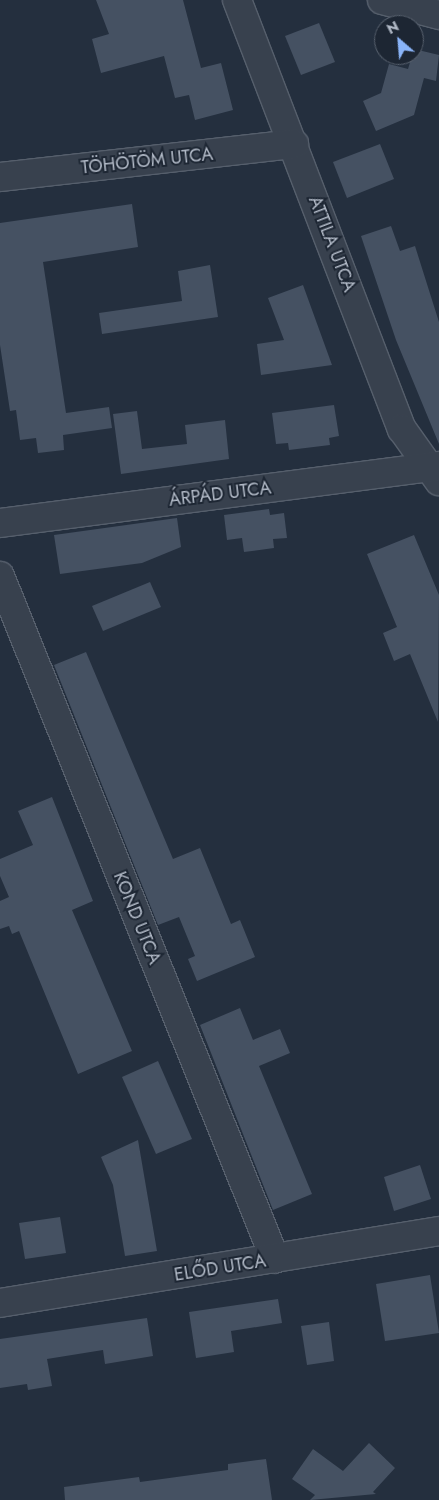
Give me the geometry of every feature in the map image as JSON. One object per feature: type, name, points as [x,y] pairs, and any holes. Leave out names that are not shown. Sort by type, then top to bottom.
[{"type":"street","name":"ATTILA UTCA","points":[[237,0],[294,144],[402,429],[435,471]]},
{"type":"street","points":[[382,0],[439,15]]},
{"type":"street","name":"TÖHÖTÖM UTCA","points":[[0,177],[294,144]]},
{"type":"street","name":"ÁRPÁD UTCA","points":[[0,523],[435,471]]},
{"type":"street","name":"KOND UTCA","points":[[0,576],[275,1259]]},
{"type":"street","name":"ELŐD UTCA","points":[[0,1303],[439,1231]]},
{"type":"building","points":[[96,0],[183,0],[201,68],[221,63],[233,110],[195,120],[189,95],[175,98],[164,56],[101,73],[92,39],[109,34]]},
{"type":"building","points":[[319,23],[335,62],[301,75],[285,36]]},
{"type":"building","points":[[424,51],[439,55],[436,81],[424,78],[414,115],[376,131],[363,101],[381,93],[389,65],[408,69],[409,65],[424,65]]},
{"type":"building","points":[[380,144],[394,179],[347,198],[333,162]]},
{"type":"building","points":[[132,204],[138,247],[43,262],[66,413],[109,407],[112,428],[63,435],[64,450],[38,453],[36,438],[20,440],[16,410],[10,411],[0,345],[0,223]]},
{"type":"building","points":[[391,226],[400,251],[415,246],[439,322],[439,444],[396,340],[361,236]]},
{"type":"building","points":[[210,265],[218,317],[102,334],[99,313],[182,301],[178,271]]},
{"type":"building","points":[[303,285],[332,365],[261,375],[257,344],[284,340],[268,298]]},
{"type":"building","points":[[334,405],[339,436],[329,438],[330,445],[289,450],[288,443],[276,444],[272,413]]},
{"type":"building","points":[[137,411],[142,449],[187,444],[185,425],[225,420],[229,459],[121,474],[113,414]]},
{"type":"building","points":[[269,509],[270,515],[284,513],[287,538],[273,539],[274,548],[244,552],[242,538],[227,540],[224,515]]},
{"type":"building","points":[[177,518],[181,547],[142,563],[60,574],[54,535]]},
{"type":"building","points":[[414,535],[439,595],[438,722],[410,654],[394,661],[383,633],[397,627],[367,554]]},
{"type":"building","points":[[150,582],[161,607],[103,631],[92,606]]},
{"type":"building","points":[[86,652],[173,859],[200,848],[231,924],[240,920],[255,957],[197,981],[188,959],[195,956],[179,917],[158,925],[54,665]]},
{"type":"building","points":[[52,797],[93,901],[72,910],[132,1051],[78,1074],[19,931],[12,934],[9,926],[0,929],[0,901],[9,897],[0,876],[0,859],[33,845],[18,811]]},
{"type":"building","points":[[240,1008],[253,1040],[280,1029],[290,1053],[259,1066],[312,1194],[273,1210],[200,1025]]},
{"type":"building","points":[[158,1061],[192,1139],[156,1154],[122,1077]]},
{"type":"building","points":[[138,1140],[157,1251],[125,1256],[113,1185],[101,1157]]},
{"type":"building","points":[[420,1165],[431,1199],[394,1211],[384,1177]]},
{"type":"building","points":[[60,1217],[66,1253],[25,1259],[19,1223]]},
{"type":"building","points":[[430,1275],[439,1333],[385,1341],[376,1284]]},
{"type":"building","points":[[278,1299],[282,1323],[231,1331],[234,1352],[196,1358],[189,1312]]},
{"type":"building","points":[[147,1318],[153,1356],[105,1364],[103,1350],[47,1359],[52,1386],[28,1390],[27,1384],[0,1388],[0,1339]]},
{"type":"building","points":[[329,1322],[334,1361],[307,1365],[301,1326]]},
{"type":"building","points":[[369,1443],[395,1468],[373,1492],[376,1494],[310,1500],[315,1495],[292,1479],[313,1449],[343,1471]]},
{"type":"building","points":[[266,1459],[272,1500],[65,1500],[64,1487],[139,1477],[140,1482],[228,1470],[228,1464]]}]
